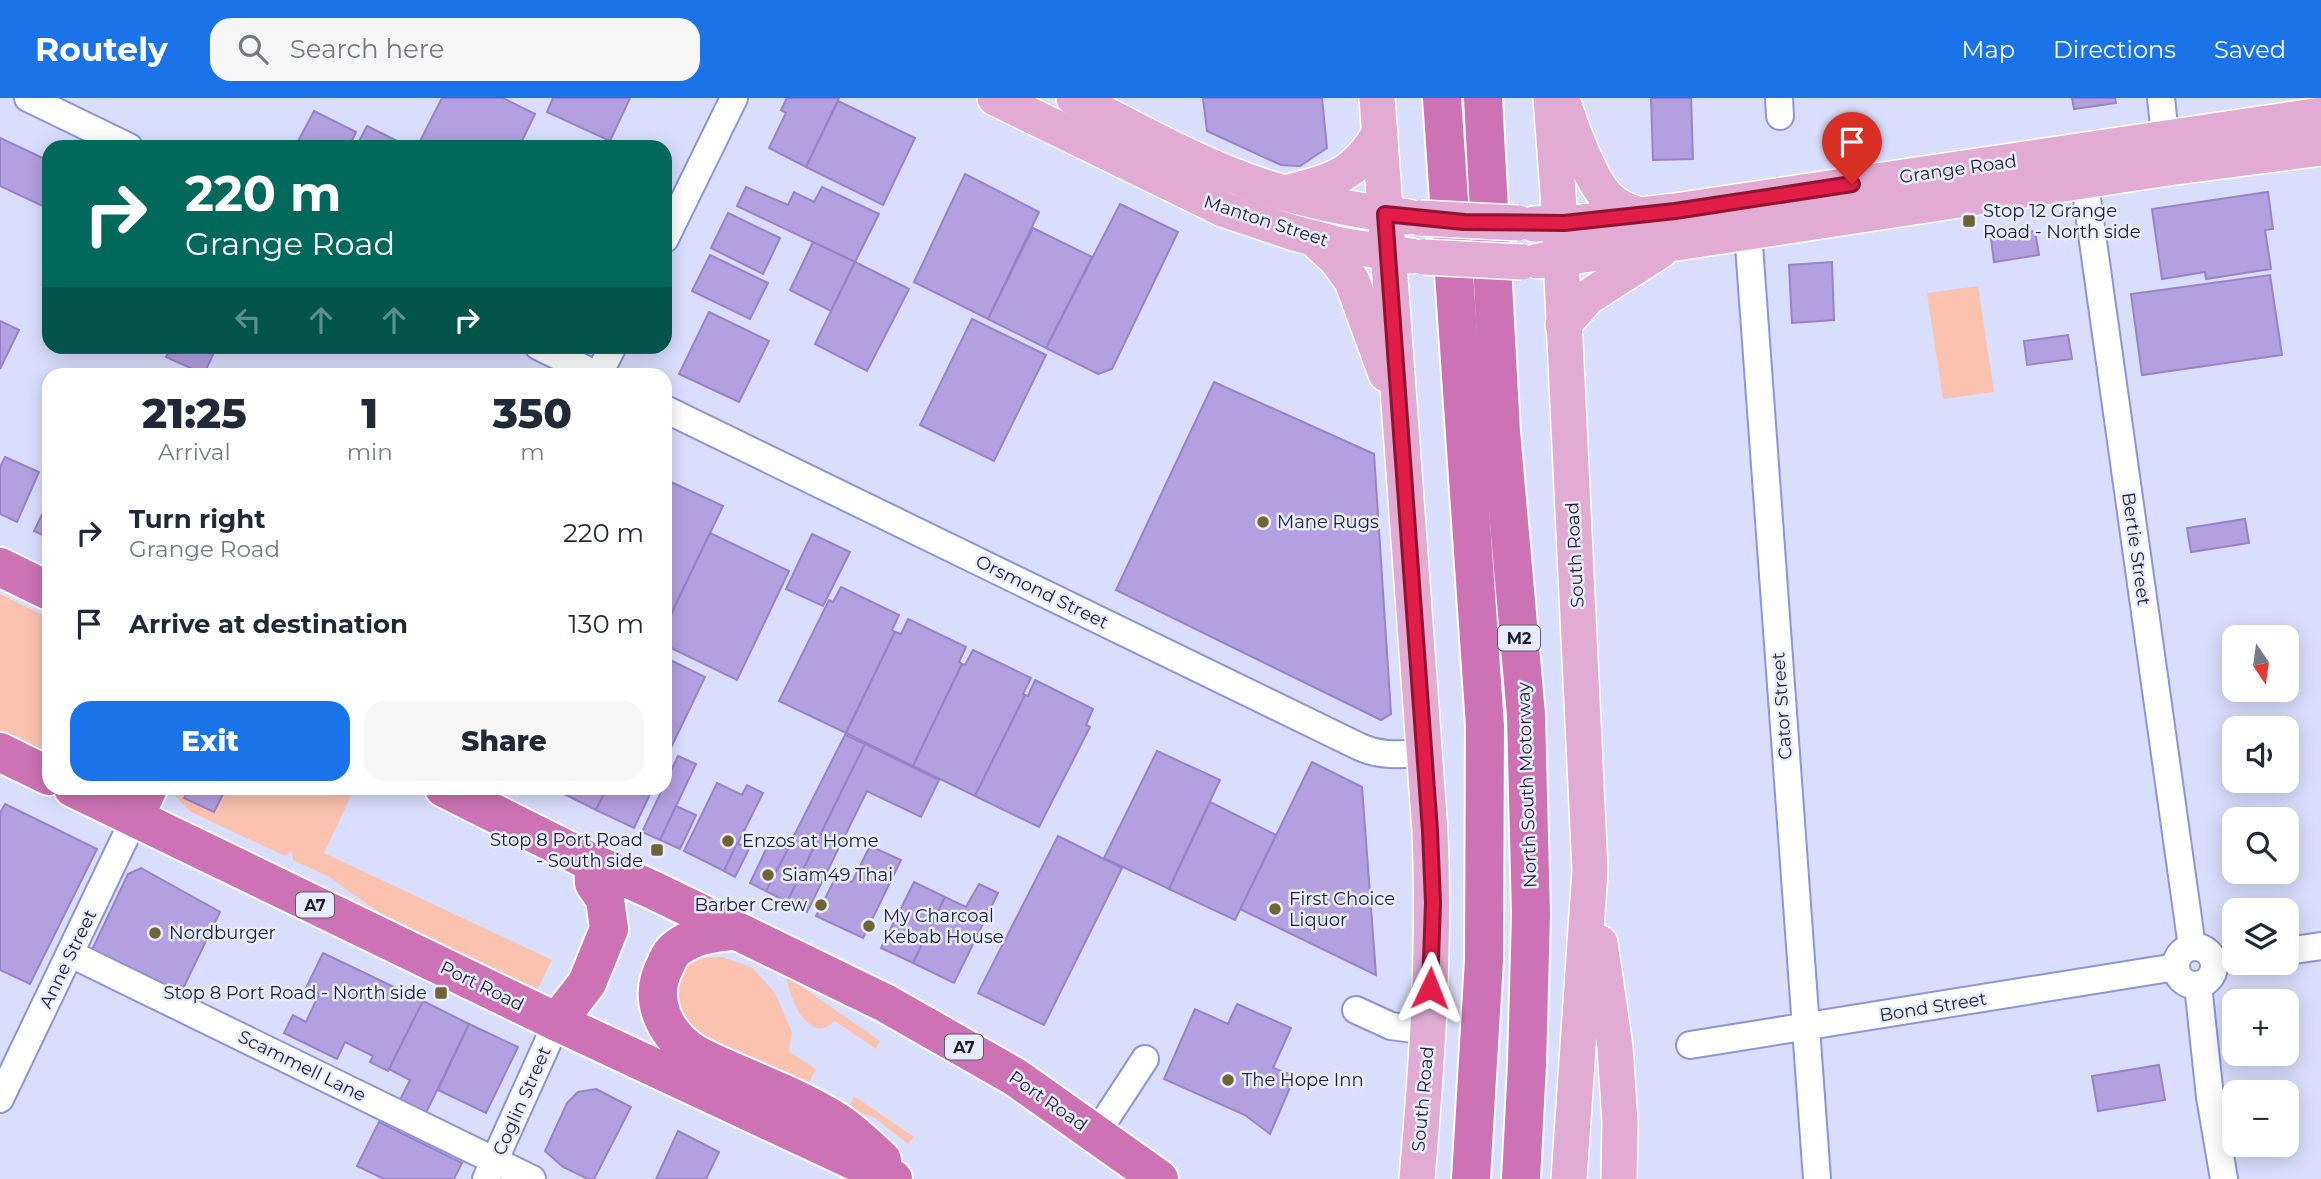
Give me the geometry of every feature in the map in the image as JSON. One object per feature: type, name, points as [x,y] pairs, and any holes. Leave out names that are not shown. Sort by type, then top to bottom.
[{"type":"highway","name":"M2","points":[[1443,98],[1485,726],[1484,960],[1471,1179]]},
{"type":"highway","name":"North South Motorway","points":[[1483,98],[1501,432],[1526,728],[1531,914],[1521,1179]]},
{"type":"highway","points":[[0,568],[42,588]]},
{"type":"highway","points":[[0,752],[42,773]]},
{"type":"highway","name":"Port Road","points":[[107,795],[141,802],[557,1022],[893,1179]]},
{"type":"highway","name":"Port Road","points":[[458,795],[885,1003],[1033,1088],[1159,1179]]},
{"type":"highway","points":[[557,1022],[587,983],[609,929],[605,899],[594,883],[593,863]]},
{"type":"highway","points":[[735,931],[698,937],[677,948],[671,955],[660,974],[657,993],[662,1017],[670,1032],[696,1055],[790,1096],[832,1119],[857,1136],[905,1179]]},
{"type":"main road","name":"Manton Street","points":[[995,98],[1225,210],[1313,238],[1388,253],[1424,257],[1521,262],[1560,260]]},
{"type":"main road","name":"Manton Street","points":[[1074,98],[1231,175],[1341,207],[1385,214]]},
{"type":"main road","name":"South Road","points":[[1377,98],[1433,903],[1428,1031],[1416,1179]]},
{"type":"main road","name":"South Road","points":[[1551,98],[1590,870],[1569,1179]]},
{"type":"main road","points":[[1562,98],[1598,186],[1612,201],[1640,215]]},
{"type":"main road","name":"Grange Road","points":[[1560,260],[1748,232],[2083,166],[2166,153],[2321,114]]},
{"type":"main road","points":[[1286,193],[1346,173],[1362,160],[1380,133]]},
{"type":"main road","name":"Grange Road","points":[[2166,153],[2321,148]]},
{"type":"main road","name":"Grange Road","points":[[1385,214],[1420,218],[1559,223],[2083,166]]},
{"type":"main road","points":[[1313,238],[1337,260],[1352,281],[1399,408]]},
{"type":"main road","points":[[1563,325],[1588,297],[1670,244]]},
{"type":"main road","points":[[1590,870],[1615,1047],[1619,1179]]},
{"type":"street","points":[[28,98],[115,140]]},
{"type":"street","points":[[672,225],[734,98]]},
{"type":"street","points":[[2161,98],[2166,153]]},
{"type":"street","name":"Bertie Street","points":[[2083,166],[2184,957]]},
{"type":"street","name":"Cator Street","points":[[1748,232],[1817,1179]]},
{"type":"street","points":[[555,354],[584,368]]},
{"type":"street","name":"Orsmond Street","points":[[672,412],[1375,754],[1424,753]]},
{"type":"street","name":"Anne Street","points":[[0,1099],[141,802]]},
{"type":"street","points":[[2299,949],[2321,946]]},
{"type":"street","points":[[2222,959],[2205,949],[2184,957],[2178,975],[2184,982],[2197,985],[2207,982],[2222,964]]},
{"type":"street","name":"Scammell Lane","points":[[71,954],[491,1170],[532,1179]]},
{"type":"street","name":"Bond Street","points":[[1690,1045],[1805,1027],[2184,957]]},
{"type":"street","points":[[2197,985],[2210,1097],[2224,1179]]},
{"type":"street","points":[[1356,1010],[1391,1026],[1428,1031]]},
{"type":"street","name":"Coglin Street","points":[[491,1170],[557,1022]]},
{"type":"street","points":[[1096,1134],[1144,1059]]},
{"type":"shaded area","points":[[1978,286],[1994,392],[1943,399],[1927,293]]},
{"type":"shaded area","points":[[0,594],[42,615],[42,752],[0,731]]},
{"type":"shaded area","points":[[176,795],[351,795],[324,853],[552,960],[537,990],[384,916],[329,877],[293,860],[292,851],[285,856],[191,812]]},
{"type":"shaded area","points":[[723,957],[753,968],[775,993],[792,1032],[789,1052],[816,1069],[806,1089],[711,1047],[684,1025],[672,1001],[683,966],[698,958]]},
{"type":"shaded area","points":[[788,977],[880,1041],[876,1049],[835,1021],[819,1029],[806,1021],[794,1002],[786,979]]},
{"type":"shaded area","points":[[854,1096],[914,1137],[908,1144],[875,1118],[849,1108]]},
{"type":"building","points":[[442,98],[503,98],[535,114],[522,140],[421,140]]},
{"type":"building","points":[[553,98],[630,98],[610,140],[547,112]]},
{"type":"building","points":[[787,98],[839,98],[806,167],[769,148],[786,113],[781,110]]},
{"type":"building","points":[[1203,98],[1322,98],[1327,148],[1300,166],[1281,165],[1207,131]]},
{"type":"building","points":[[1651,98],[1691,98],[1693,159],[1653,160]]},
{"type":"building","points":[[2072,98],[2115,98],[2116,103],[2074,109]]},
{"type":"building","points":[[838,101],[915,138],[883,205],[806,167]]},
{"type":"building","points":[[314,111],[356,132],[352,140],[299,140]]},
{"type":"building","points":[[367,126],[395,140],[360,140]]},
{"type":"building","points":[[0,138],[42,158],[42,206],[0,186]]},
{"type":"building","points":[[965,174],[1039,212],[988,319],[914,282]]},
{"type":"building","points":[[746,187],[788,205],[794,192],[814,202],[822,187],[879,214],[855,262],[737,206]]},
{"type":"building","points":[[2268,192],[2273,229],[2265,230],[2271,269],[2206,279],[2205,272],[2162,279],[2152,209]]},
{"type":"building","points":[[1120,204],[1178,232],[1112,369],[1098,374],[1046,348]]},
{"type":"building","points":[[728,213],[780,238],[763,274],[711,248]]},
{"type":"building","points":[[1033,228],[1092,257],[1046,348],[988,319]]},
{"type":"building","points":[[2035,231],[2039,255],[1994,262],[1991,238]]},
{"type":"building","points":[[813,242],[855,262],[831,311],[790,290]]},
{"type":"building","points":[[710,255],[768,283],[750,319],[692,291]]},
{"type":"building","points":[[855,262],[909,289],[867,371],[815,344]]},
{"type":"building","points":[[1832,262],[1834,320],[1792,323],[1789,265]]},
{"type":"building","points":[[2270,275],[2282,355],[2142,375],[2131,294]]},
{"type":"building","points":[[709,312],[769,341],[739,402],[679,374]]},
{"type":"building","points":[[972,319],[1046,355],[994,461],[920,425]]},
{"type":"building","points":[[0,321],[19,330],[0,369]]},
{"type":"building","points":[[2068,335],[2072,359],[2027,365],[2024,341]]},
{"type":"building","points":[[167,354],[213,354],[207,368],[191,368],[166,357]]},
{"type":"building","name":"Mane Rugs","points":[[1214,382],[1374,454],[1391,714],[1381,720],[1116,590]]},
{"type":"building","points":[[5,457],[39,472],[17,522],[0,514],[0,467]]},
{"type":"building","points":[[672,482],[723,506],[672,612]]},
{"type":"building","points":[[42,514],[42,535],[34,531]]},
{"type":"building","points":[[2245,519],[2249,543],[2191,552],[2187,528]]},
{"type":"building","points":[[710,533],[789,571],[737,680],[672,648],[672,612]]},
{"type":"building","points":[[812,534],[850,552],[823,606],[786,589]]},
{"type":"building","points":[[841,587],[899,615],[892,630],[895,632],[846,733],[779,701],[829,600],[833,602]]},
{"type":"building","points":[[908,619],[966,647],[959,662],[962,664],[913,766],[846,733],[895,632],[901,634]]},
{"type":"building","points":[[973,650],[1031,678],[975,796],[913,766],[962,664],[965,665]]},
{"type":"building","points":[[672,661],[705,677],[672,746]]},
{"type":"building","points":[[1035,680],[1093,709],[1086,725],[1090,727],[1039,827],[975,796]]},
{"type":"building","points":[[845,735],[865,744],[787,902],[766,891]]},
{"type":"building","points":[[865,744],[939,780],[921,817],[867,791],[807,912],[787,902]]},
{"type":"building","points":[[1157,751],[1220,780],[1169,889],[1104,858]]},
{"type":"building","points":[[678,756],[696,764],[660,840],[642,832],[660,795],[672,795],[672,768]]},
{"type":"building","points":[[1312,762],[1362,787],[1376,975],[1240,909]]},
{"type":"building","points":[[717,783],[742,795],[747,785],[763,793],[724,871],[684,851]]},
{"type":"building","points":[[186,795],[222,795],[214,812],[184,798]]},
{"type":"building","points":[[566,795],[604,795],[596,810]]},
{"type":"building","points":[[604,795],[650,795],[634,828],[596,810]]},
{"type":"building","points":[[1210,802],[1276,835],[1235,920],[1169,889]]},
{"type":"building","points":[[5,804],[97,849],[30,984],[0,970],[0,813]]},
{"type":"building","points":[[676,806],[696,815],[680,849],[660,840]]},
{"type":"building","points":[[1058,836],[1122,868],[1044,1025],[978,993]]},
{"type":"building","points":[[770,841],[788,849],[766,891],[750,883]]},
{"type":"building","points":[[737,843],[749,849],[735,877],[724,871]]},
{"type":"building","points":[[870,846],[901,860],[863,938],[816,916],[837,875],[852,882]]},
{"type":"building","name":"Nordburger","points":[[141,868],[220,912],[178,999],[90,954],[128,874]]},
{"type":"building","points":[[914,882],[945,897],[913,963],[881,948]]},
{"type":"building","points":[[979,884],[998,893],[954,983],[913,963],[945,897],[966,907]]},
{"type":"building","points":[[323,953],[423,1001],[388,1071],[370,1062],[373,1056],[345,1042],[337,1059],[284,1033],[293,1015],[306,1022],[319,994],[306,988]]},
{"type":"building","points":[[423,1001],[469,1024],[424,1117],[398,1104],[410,1080],[389,1069]]},
{"type":"building","points":[[1237,1004],[1291,1028],[1273,1068],[1295,1076],[1270,1134],[1245,1115],[1164,1079],[1195,1009],[1228,1024]]},
{"type":"building","points":[[469,1024],[518,1047],[486,1113],[438,1090]]},
{"type":"building","points":[[2159,1065],[2165,1100],[2098,1111],[2092,1076]]},
{"type":"building","points":[[596,1089],[631,1107],[594,1179],[588,1179],[563,1167],[545,1151],[567,1103],[578,1092]]},
{"type":"building","points":[[379,1122],[462,1163],[454,1179],[384,1179],[357,1166]]},
{"type":"building","points":[[678,1131],[719,1152],[706,1179],[656,1179]]},
{"type":"place","name":"Stop 12 Grange Road - North side","points":[[1969,221]]},
{"type":"place","name":"Mane Rugs","points":[[1263,522]]},
{"type":"place","name":"Enzos at Home","points":[[728,841]]},
{"type":"place","name":"Stop 8 Port Road - South side","points":[[657,850]]},
{"type":"place","name":"Siam49 Thai","points":[[768,875]]},
{"type":"place","name":"Barber Crew","points":[[821,905]]},
{"type":"place","name":"First Choice Liquor","points":[[1275,909]]},
{"type":"place","name":"My Charcoal Kebab House","points":[[869,926]]},
{"type":"place","name":"Nordburger","points":[[155,933]]},
{"type":"place","name":"Stop 8 Port Road - North side","points":[[441,993]]},
{"type":"place","name":"The Hope Inn","points":[[1228,1080]]},
{"type":"route","points":[[1430,988],[1433,903],[1430,831],[1385,214],[1464,222],[1564,223],[1675,211],[1852,184]]}]
